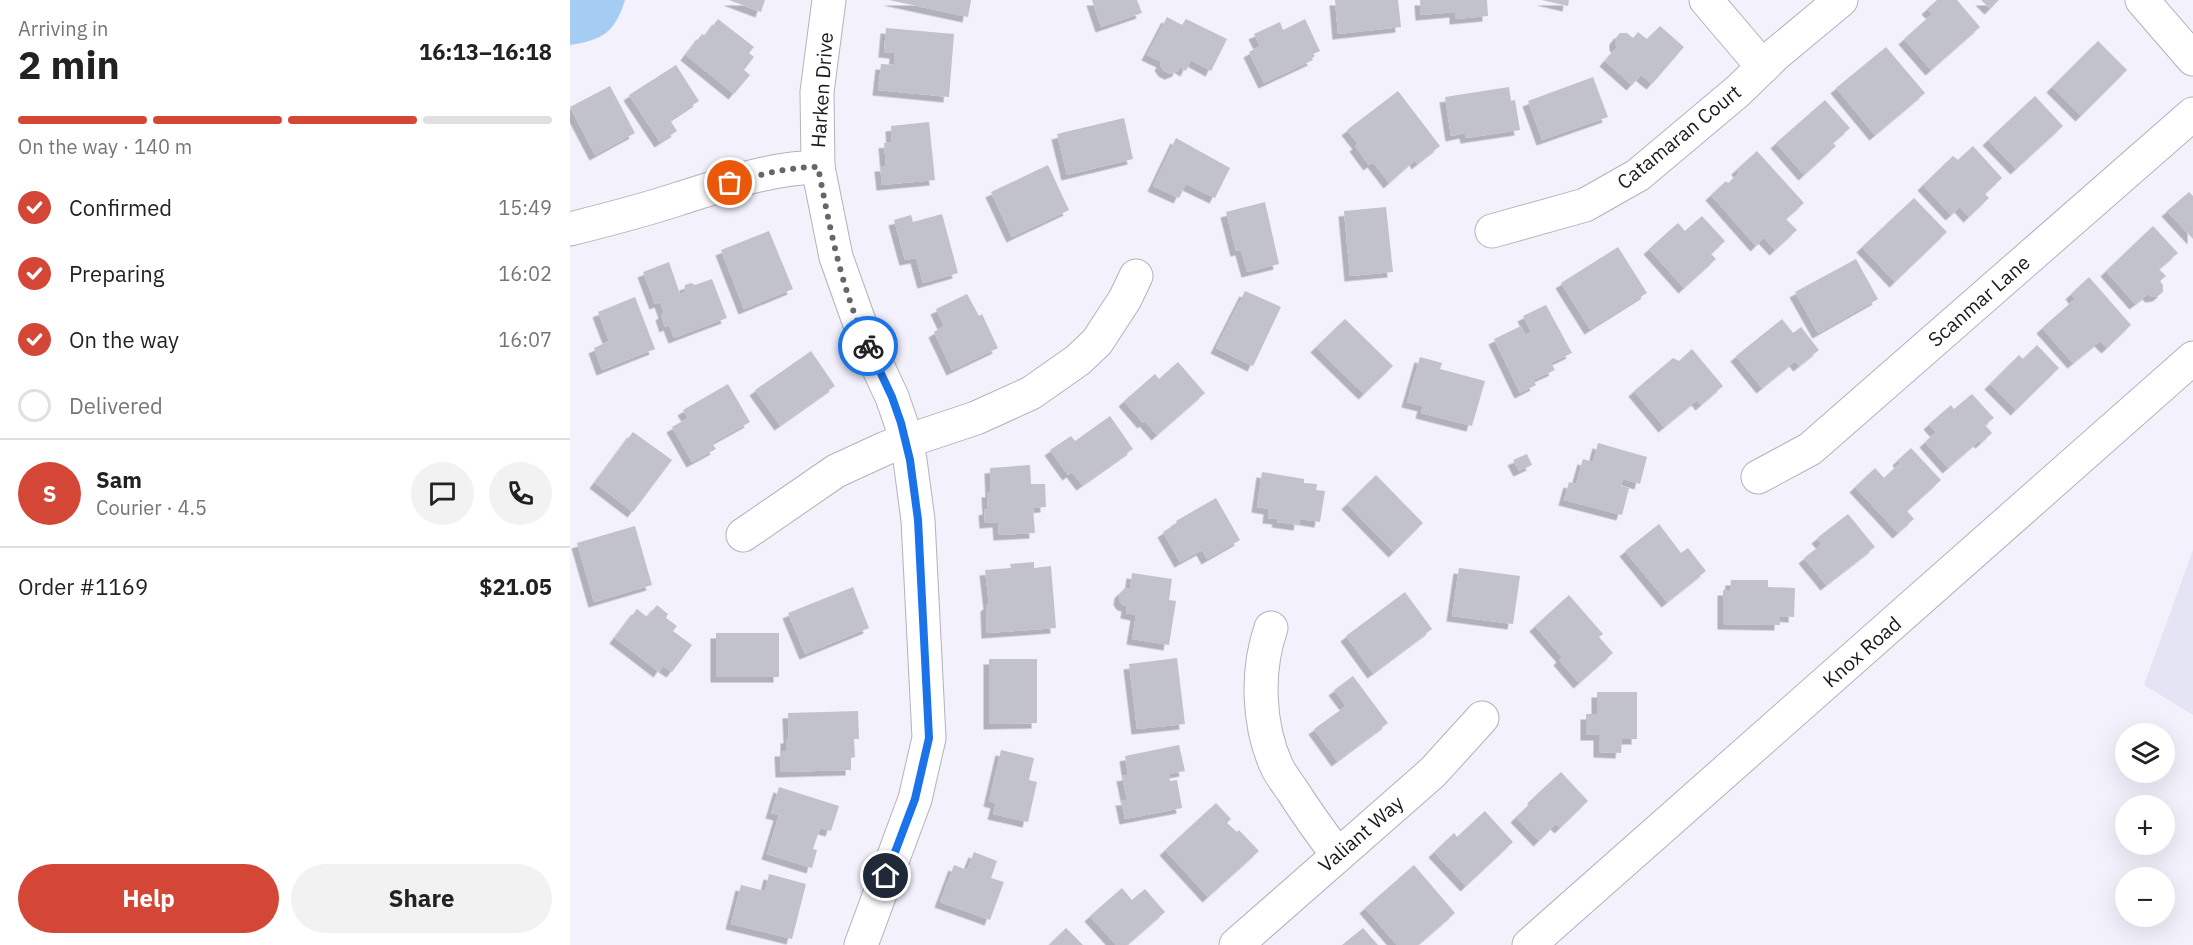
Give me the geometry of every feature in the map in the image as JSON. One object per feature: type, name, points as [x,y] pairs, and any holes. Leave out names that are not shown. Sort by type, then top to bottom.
[{"type":"street","name":"Harken Drive","points":[[829,0],[817,92],[818,167],[836,257],[866,341],[892,397],[910,460],[918,520],[929,738],[915,799],[861,945]]},
{"type":"street","points":[[1706,0],[1763,67]]},
{"type":"street","name":"Catamaran Court","points":[[1492,231],[1586,205],[1638,175],[1841,0]]},
{"type":"street","points":[[2142,0],[2193,59]]},
{"type":"street","name":"Scanmar Lane","points":[[1758,477],[1810,448],[2193,114]]},
{"type":"street","points":[[570,229],[634,213],[771,172],[797,167],[818,167]]},
{"type":"street","points":[[743,535],[836,471],[906,441],[976,418],[1031,393],[1078,360],[1097,342],[1110,325],[1136,276]]},
{"type":"street","name":"Knox Road","points":[[1530,945],[2193,358]]},
{"type":"street","points":[[1271,628],[1266,644],[1260,690],[1266,730],[1277,768],[1337,854]]},
{"type":"street","name":"Valiant Way","points":[[1236,945],[1433,772],[1482,718]]},
{"type":"shaded area","points":[[2193,550],[2193,715],[2144,685]]},
{"type":"water","points":[[570,0],[625,0],[617,20],[606,33],[591,40],[570,45]]},
{"type":"building","points":[[729,0],[765,0],[761,12]]},
{"type":"building","points":[[889,0],[971,0],[968,17]]},
{"type":"building","points":[[1092,0],[1137,0],[1142,13],[1101,27]]},
{"type":"building","points":[[1335,0],[1398,0],[1401,27],[1338,34]]},
{"type":"building","points":[[1420,0],[1487,0],[1488,16],[1455,19],[1455,12],[1421,15]]},
{"type":"building","points":[[1542,0],[1569,0],[1568,6]]},
{"type":"building","points":[[1937,0],[1957,0],[1980,27],[1931,70],[1904,39],[1932,14],[1927,9]]},
{"type":"building","points":[[1981,0],[1999,0],[1990,9]]},
{"type":"building","points":[[1167,17],[1182,25],[1186,19],[1227,39],[1211,71],[1191,60],[1186,71],[1179,67],[1178,71],[1170,74],[1160,65],[1162,62],[1147,55]]},
{"type":"building","points":[[718,19],[754,47],[749,53],[754,57],[744,70],[750,75],[734,94],[686,55],[702,34],[705,36]]},
{"type":"building","points":[[1305,19],[1320,51],[1311,55],[1313,60],[1264,83],[1249,52],[1260,46],[1254,34],[1280,22],[1283,30]]},
{"type":"building","points":[[1660,26],[1684,47],[1652,84],[1641,75],[1632,85],[1605,61],[1617,47],[1615,39],[1620,33],[1627,33],[1633,38],[1638,32],[1647,39]]},
{"type":"building","points":[[886,28],[954,34],[949,97],[878,90],[881,64],[894,65],[895,53],[884,52]]},
{"type":"building","points":[[2098,41],[2127,70],[2081,116],[2052,87]]},
{"type":"building","points":[[1886,47],[1925,93],[1875,135],[1836,88]]},
{"type":"building","points":[[676,65],[699,101],[670,120],[677,131],[660,142],[629,95]]},
{"type":"building","points":[[1593,77],[1608,117],[1542,140],[1528,101]]},
{"type":"building","points":[[610,86],[635,133],[595,155],[570,107]]},
{"type":"building","points":[[1509,87],[1511,101],[1515,100],[1520,130],[1466,138],[1465,133],[1451,136],[1445,97]]},
{"type":"building","points":[[1398,91],[1440,146],[1417,164],[1415,160],[1389,183],[1373,162],[1369,165],[1355,146],[1358,144],[1347,130]]},
{"type":"building","points":[[2035,96],[2063,126],[2016,169],[1988,140]]},
{"type":"building","points":[[1825,100],[1850,128],[1833,143],[1836,146],[1804,175],[1776,143]]},
{"type":"building","points":[[1124,118],[1133,159],[1067,175],[1057,134]]},
{"type":"building","points":[[929,122],[935,180],[882,185],[880,166],[886,166],[884,143],[892,142],[891,126]]},
{"type":"building","points":[[1176,138],[1230,168],[1215,198],[1186,184],[1179,198],[1153,186]]},
{"type":"building","points":[[1973,146],[2002,178],[1985,194],[1989,198],[1969,217],[1960,207],[1951,215],[1923,185],[1953,156],[1958,160]]},
{"type":"building","points":[[1757,151],[1804,203],[1786,219],[1797,230],[1775,250],[1764,238],[1756,246],[1711,195],[1739,173],[1737,169]]},
{"type":"building","points":[[1048,165],[1069,210],[1012,237],[991,192]]},
{"type":"building","points":[[2189,192],[2193,196],[2193,239],[2167,211]]},
{"type":"building","points":[[1914,198],[1947,232],[1895,282],[1862,247]]},
{"type":"building","points":[[1265,202],[1279,264],[1247,272],[1241,250],[1236,251],[1226,212]]},
{"type":"building","points":[[1386,207],[1393,272],[1350,276],[1344,211]]},
{"type":"building","points":[[942,214],[958,273],[923,283],[916,258],[905,260],[894,220],[911,215],[913,222]]},
{"type":"building","points":[[1702,216],[1725,241],[1711,254],[1716,259],[1684,288],[1649,249],[1678,223],[1685,231]]},
{"type":"building","points":[[2153,226],[2178,253],[2159,269],[2166,276],[2160,281],[2163,285],[2163,292],[2151,297],[2148,294],[2135,304],[2106,271]]},
{"type":"building","points":[[769,231],[793,289],[744,309],[721,250]]},
{"type":"building","points":[[1618,247],[1647,293],[1590,329],[1561,283]]},
{"type":"building","points":[[1856,259],[1878,299],[1818,333],[1795,292]]},
{"type":"building","points":[[669,262],[680,294],[684,292],[685,285],[691,283],[695,285],[712,279],[727,318],[674,338],[669,325],[665,327],[660,302],[655,304],[643,272]]},
{"type":"building","points":[[2089,277],[2131,325],[2107,348],[2100,341],[2073,363],[2042,328],[2075,299],[2071,294]]},
{"type":"building","points":[[1245,291],[1281,307],[1253,366],[1216,348]]},
{"type":"building","points":[[967,294],[979,316],[982,314],[998,348],[952,370],[934,332],[944,326],[936,309]]},
{"type":"building","points":[[635,297],[655,349],[602,370],[594,348],[609,341],[598,312]]},
{"type":"building","points":[[1546,305],[1572,353],[1551,363],[1555,370],[1533,380],[1536,385],[1520,393],[1494,339],[1521,326],[1525,335],[1531,332],[1523,316]]},
{"type":"building","points":[[1345,319],[1393,366],[1364,394],[1316,347]]},
{"type":"building","points":[[1782,319],[1793,333],[1801,327],[1819,350],[1799,366],[1795,361],[1762,388],[1736,356]]},
{"type":"building","points":[[2037,345],[2059,368],[2016,410],[1990,384],[2019,355],[2023,359]]},
{"type":"building","points":[[1692,349],[1723,386],[1701,405],[1697,400],[1664,427],[1634,391],[1673,358],[1679,361]]},
{"type":"building","points":[[811,351],[835,386],[780,425],[755,390]]},
{"type":"building","points":[[1420,357],[1442,363],[1440,369],[1485,381],[1472,426],[1421,413],[1423,406],[1407,402]]},
{"type":"building","points":[[1178,362],[1205,393],[1157,435],[1124,401],[1155,374],[1159,379]]},
{"type":"building","points":[[728,384],[750,422],[712,443],[716,449],[692,462],[672,427],[688,418],[683,410]]},
{"type":"building","points":[[1972,394],[1994,418],[1985,425],[1992,433],[1981,443],[1979,441],[1948,468],[1925,442],[1936,432],[1929,424],[1951,405],[1954,409]]},
{"type":"building","points":[[1110,416],[1133,449],[1082,485],[1072,472],[1068,475],[1050,450],[1071,436],[1075,441]]},
{"type":"building","points":[[633,432],[672,460],[633,512],[595,483]]},
{"type":"building","points":[[1598,443],[1647,457],[1640,484],[1623,479],[1621,486],[1629,488],[1622,515],[1564,500],[1569,482],[1576,484],[1583,459],[1593,462]]},
{"type":"building","points":[[1911,448],[1941,480],[1907,511],[1914,519],[1898,533],[1855,487],[1875,468],[1884,478],[1900,463],[1898,460]]},
{"type":"building","points":[[1527,454],[1532,465],[1519,471],[1513,460]]},
{"type":"building","points":[[1030,465],[1031,484],[1045,484],[1046,507],[1033,508],[1035,533],[999,535],[998,522],[985,523],[984,510],[988,509],[987,492],[991,492],[990,468]]},
{"type":"building","points":[[1262,472],[1304,479],[1304,483],[1317,484],[1316,490],[1325,491],[1320,522],[1300,519],[1299,525],[1277,522],[1278,519],[1268,518],[1269,509],[1257,507]]},
{"type":"building","points":[[1376,475],[1423,523],[1394,552],[1347,504]]},
{"type":"building","points":[[1216,498],[1240,540],[1207,559],[1202,550],[1180,562],[1163,532],[1177,523],[1176,521]]},
{"type":"building","points":[[1848,514],[1875,547],[1826,585],[1804,558],[1822,544],[1817,538]]},
{"type":"building","points":[[1659,524],[1681,553],[1688,548],[1706,571],[1667,602],[1625,551]]},
{"type":"building","points":[[635,526],[652,585],[594,602],[577,543]]},
{"type":"building","points":[[1034,562],[1034,568],[1051,566],[1056,628],[987,633],[986,606],[989,604],[985,570],[1011,568],[1010,564]]},
{"type":"building","points":[[1459,568],[1520,576],[1513,624],[1452,616]]},
{"type":"building","points":[[1132,573],[1172,579],[1169,600],[1176,601],[1169,645],[1132,639],[1136,615],[1126,613],[1127,606],[1119,600],[1120,593],[1125,588],[1130,589]]},
{"type":"building","points":[[1731,580],[1768,580],[1768,587],[1795,588],[1794,617],[1780,616],[1780,625],[1723,624],[1723,590],[1730,590]]},
{"type":"building","points":[[853,587],[869,628],[805,654],[788,613]]},
{"type":"building","points":[[1405,592],[1432,629],[1373,673],[1346,636]]},
{"type":"building","points":[[1569,595],[1603,634],[1599,637],[1613,653],[1579,683],[1559,660],[1562,657],[1535,626]]},
{"type":"building","points":[[657,605],[668,614],[666,618],[677,626],[673,631],[692,645],[672,672],[663,666],[659,672],[615,638],[637,609],[647,617]]},
{"type":"building","points":[[716,633],[779,633],[779,677],[716,677]]},
{"type":"building","points":[[1177,658],[1185,724],[1137,729],[1129,664]]},
{"type":"building","points":[[989,659],[1037,659],[1037,723],[989,724]]},
{"type":"building","points":[[1353,676],[1388,723],[1337,761],[1314,729],[1346,706],[1334,690]]},
{"type":"building","points":[[1597,692],[1637,692],[1637,739],[1622,739],[1621,753],[1599,752],[1599,735],[1586,735],[1586,714],[1597,714]]},
{"type":"building","points":[[858,711],[859,739],[854,739],[855,757],[851,758],[851,770],[781,772],[780,751],[786,751],[786,738],[789,738],[788,713]]},
{"type":"building","points":[[1179,745],[1185,771],[1169,774],[1170,781],[1177,780],[1182,808],[1125,819],[1121,800],[1127,800],[1122,776],[1128,775],[1125,756]]},
{"type":"building","points":[[1001,750],[1034,758],[1029,780],[1037,782],[1028,822],[993,814],[996,803],[989,801]]},
{"type":"building","points":[[1561,772],[1588,801],[1560,828],[1556,824],[1539,841],[1516,817]]},
{"type":"building","points":[[779,787],[839,806],[831,831],[820,828],[813,849],[817,850],[812,868],[767,854],[779,815],[771,813]]},
{"type":"building","points":[[1216,803],[1231,819],[1227,823],[1237,832],[1239,830],[1259,851],[1208,897],[1165,850]]},
{"type":"building","points":[[1485,811],[1513,842],[1466,886],[1434,852],[1454,833],[1457,837]]},
{"type":"building","points":[[974,852],[997,861],[991,878],[1004,882],[990,920],[940,902],[954,865],[967,870]]},
{"type":"building","points":[[1414,865],[1455,913],[1418,945],[1397,945],[1365,908]]},
{"type":"building","points":[[769,874],[806,884],[792,939],[731,924],[741,885],[765,891]]},
{"type":"building","points":[[1122,888],[1132,900],[1145,889],[1165,912],[1127,945],[1116,945],[1090,916]]},
{"type":"building","points":[[1066,928],[1083,945],[1049,945]]},
{"type":"building","points":[[1363,928],[1378,945],[1342,945]]},
{"type":"way so far","points":[[730,183],[797,167],[818,167],[836,257],[868,346]]},
{"type":"route","points":[[868,346],[892,397],[910,460],[918,520],[929,738],[915,799],[886,876]]}]
